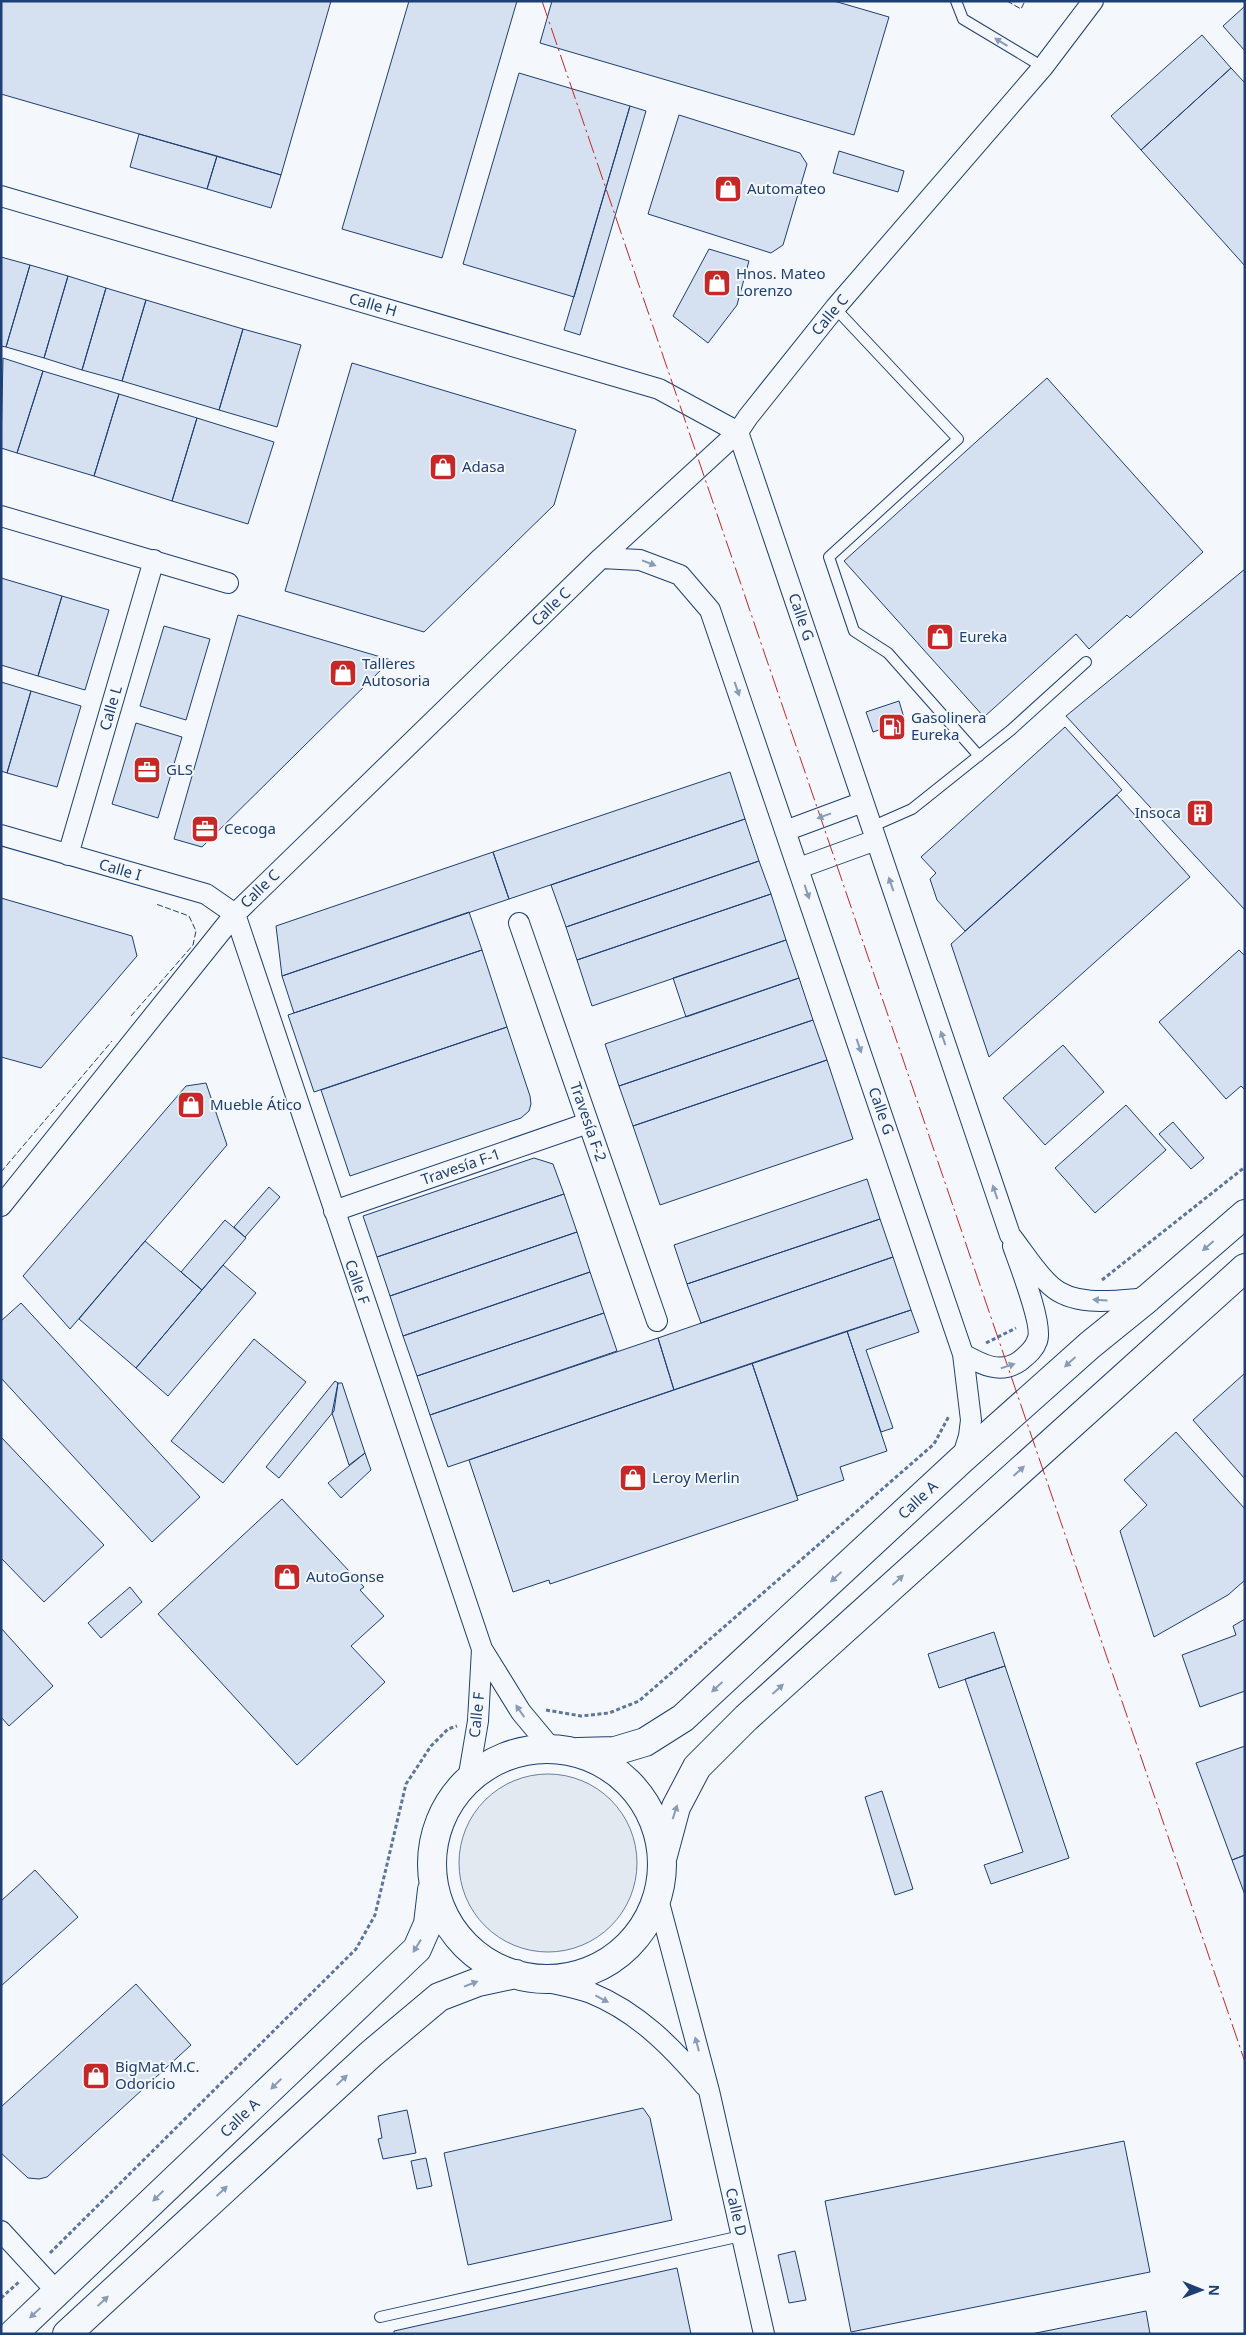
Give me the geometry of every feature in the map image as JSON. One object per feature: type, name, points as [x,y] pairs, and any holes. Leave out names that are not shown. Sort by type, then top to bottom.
[{"type":"street","name":"Calle C","points":[[1,1206],[235,914],[601,558],[738,432],[835,308],[1043,67],[1093,1]]},
{"type":"street","name":"Calle H","points":[[1,196],[659,389],[738,432]]},
{"type":"street","name":"Calle G","points":[[738,432],[1010,1235],[1036,1318],[1039,1340],[1030,1353],[1016,1364],[1000,1368],[982,1365],[963,1354]]},
{"type":"street","points":[[1,516],[228,583]]},
{"type":"street","name":"Calle G","points":[[601,558],[640,560],[680,575],[710,610],[963,1354],[971,1420],[969,1436],[961,1460]]},
{"type":"street","name":"Calle L","points":[[68,855],[154,560]]},
{"type":"street","points":[[785,831],[863,802]]},
{"type":"street","points":[[799,868],[874,833]]},
{"type":"street","name":"Calle I","points":[[1,835],[206,894],[235,914]]},
{"type":"street","name":"Calle F","points":[[235,914],[482,1649],[521,1712],[551,1748]]},
{"type":"street","name":"Travesía F-2","points":[[519,924],[657,1321]]},
{"type":"street","name":"Travesía F-1","points":[[334,1211],[588,1123]]},
{"type":"street","name":"Calle A","points":[[578,1752],[615,1751],[644,1742],[683,1718],[961,1460],[1090,1345],[1148,1298],[1245,1214]]},
{"type":"street","name":"Calle G","points":[[1010,1235],[1050,1286],[1060,1292],[1077,1298],[1106,1300],[1148,1298]]},
{"type":"street","points":[[67,2334],[371,2054],[439,1997],[478,1982],[527,1977],[578,1976],[613,1959],[640,1933],[658,1899],[662,1859],[676,1807],[697,1767],[746,1718],[1245,1268]]},
{"type":"street","name":"Calle F","points":[[468,1780],[478,1721],[482,1649]]},
{"type":"street","points":[[527,1977],[501,1971],[469,1950],[445,1920],[433,1883],[433,1845],[445,1810],[468,1780],[498,1759],[524,1750],[551,1748],[578,1752],[611,1767],[637,1792],[655,1824],[662,1859]]},
{"type":"street","name":"Calle A","points":[[13,2334],[417,1949],[428,1924],[433,1883]]},
{"type":"street","name":"Calle D","points":[[658,1899],[709,2091],[764,2334]]},
{"type":"street","name":"Calle D","points":[[527,1977],[590,1993],[639,2019],[678,2055],[709,2091]]},
{"type":"street","points":[[1,2231],[57,2292]]},
{"type":"lane","points":[[956,1],[963,19],[1043,67]]},
{"type":"lane","points":[[835,308],[958,438],[829,556],[854,631],[888,653],[979,756]]},
{"type":"lane","points":[[874,833],[912,809],[979,756],[1011,730],[1086,662]]},
{"type":"lane","points":[[380,2318],[741,2236]]},
{"type":"path","points":[[1077,1298],[1245,1167]]},
{"type":"path","points":[[963,1354],[1036,1318]]},
{"type":"path","points":[[521,1712],[545,1709],[581,1716],[609,1713],[639,1701],[934,1444],[949,1416],[948,1407]]},
{"type":"path","points":[[1,2298],[356,1950],[375,1915],[406,1784],[431,1746],[448,1728],[478,1721]]},
{"type":"shaded area","points":[[539,1774],[557,1774],[574,1777],[590,1784],[605,1794],[617,1806],[627,1821],[634,1837],[637,1863],[636,1880],[631,1897],[617,1920],[605,1932],[590,1942],[574,1949],[557,1952],[539,1952],[522,1949],[506,1942],[491,1932],[479,1920],[469,1905],[462,1889],[459,1872],[459,1854],[462,1837],[469,1821],[479,1806],[491,1794],[506,1784],[522,1777]]},
{"type":"building","points":[[1,1],[331,1],[281,175],[1,94]]},
{"type":"building","points":[[409,1],[517,1],[442,258],[342,229]]},
{"type":"building","points":[[552,1],[834,1],[889,17],[854,135],[540,43]]},
{"type":"building","points":[[1245,6],[1245,51],[1223,26]]},
{"type":"building","points":[[1202,35],[1231,68],[1141,150],[1111,116]]},
{"type":"building","points":[[1231,68],[1245,83],[1245,266],[1141,150]]},
{"type":"building","points":[[519,73],[630,106],[574,297],[463,264]]},
{"type":"building","points":[[630,106],[646,111],[580,335],[564,330]]},
{"type":"building","name":"Automateo","points":[[679,115],[800,153],[807,164],[783,245],[771,253],[648,214]]},
{"type":"building","points":[[139,134],[217,156],[207,189],[130,167]]},
{"type":"building","points":[[839,151],[904,171],[898,192],[833,173]]},
{"type":"building","points":[[217,156],[281,175],[271,208],[207,189]]},
{"type":"building","name":"Hnos. Mateo Lorenzo","points":[[709,249],[749,261],[737,305],[708,343],[673,316]]},
{"type":"building","points":[[1,257],[30,265],[6,347],[1,346]]},
{"type":"building","points":[[30,265],[68,276],[44,358],[6,347]]},
{"type":"building","points":[[68,276],[106,288],[82,370],[44,358]]},
{"type":"building","points":[[106,288],[146,300],[122,381],[82,370]]},
{"type":"building","points":[[146,300],[243,329],[219,410],[122,381]]},
{"type":"building","points":[[243,329],[301,345],[277,427],[219,410]]},
{"type":"building","points":[[3,358],[43,371],[17,453],[1,448]]},
{"type":"building","name":"Adasa","points":[[352,363],[576,430],[554,505],[424,632],[285,591]]},
{"type":"building","points":[[43,371],[119,394],[94,476],[17,453]]},
{"type":"building","points":[[1047,378],[1203,552],[1130,618],[1127,615],[1089,649],[1076,634],[984,717],[844,561]]},
{"type":"building","points":[[119,394],[197,418],[172,501],[94,476]]},
{"type":"building","points":[[197,418],[274,442],[248,524],[172,501]]},
{"type":"building","name":"Insoca","points":[[1245,569],[1245,910],[1066,716]]},
{"type":"building","points":[[1,578],[62,596],[38,676],[1,665]]},
{"type":"building","points":[[62,596],[109,610],[85,690],[38,676]]},
{"type":"building","points":[[238,615],[391,660],[202,847],[174,839]]},
{"type":"building","points":[[164,626],[210,639],[186,720],[140,706]]},
{"type":"building","points":[[1,682],[31,691],[7,773],[1,771]]},
{"type":"building","points":[[31,691],[81,706],[57,787],[7,773]]},
{"type":"building","points":[[899,701],[905,721],[873,732],[866,712]]},
{"type":"building","name":"GLS","points":[[136,723],[182,737],[158,818],[112,804]]},
{"type":"building","points":[[1065,727],[1122,790],[965,931],[937,900],[930,879],[936,873],[921,857]]},
{"type":"building","points":[[730,772],[745,819],[509,899],[493,852]]},
{"type":"building","points":[[1117,795],[1190,877],[989,1057],[951,944]]},
{"type":"building","points":[[745,819],[759,861],[566,927],[551,885]]},
{"type":"building","points":[[493,852],[509,899],[282,976],[276,926]]},
{"type":"building","points":[[759,861],[771,894],[577,960],[566,927]]},
{"type":"building","points":[[771,894],[786,940],[592,1006],[577,960]]},
{"type":"building","points":[[1,898],[132,936],[137,956],[41,1068],[1,1057]]},
{"type":"building","points":[[469,912],[482,950],[294,1013],[282,976]]},
{"type":"building","points":[[786,940],[799,978],[686,1017],[673,978]]},
{"type":"building","points":[[482,950],[507,1027],[314,1092],[288,1015]]},
{"type":"building","points":[[1239,950],[1245,956],[1245,1090],[1241,1086],[1226,1099],[1159,1022]]},
{"type":"building","points":[[799,978],[813,1020],[619,1086],[605,1044]]},
{"type":"building","points":[[813,1020],[827,1060],[633,1126],[619,1086]]},
{"type":"building","points":[[507,1027],[530,1096],[531,1104],[529,1111],[521,1118],[350,1176],[321,1090]]},
{"type":"building","points":[[1063,1045],[1104,1092],[1045,1145],[1003,1098]]},
{"type":"building","points":[[827,1060],[853,1139],[660,1205],[633,1126]]},
{"type":"building","points":[[206,1083],[227,1145],[70,1329],[23,1276],[186,1086]]},
{"type":"building","points":[[1126,1105],[1166,1150],[1095,1213],[1055,1168]]},
{"type":"building","points":[[1173,1122],[1204,1158],[1191,1169],[1159,1134]]},
{"type":"building","points":[[534,1158],[553,1164],[564,1194],[377,1257],[363,1216]]},
{"type":"building","points":[[867,1179],[880,1219],[687,1284],[674,1245]]},
{"type":"building","points":[[269,1187],[280,1197],[245,1237],[234,1227]]},
{"type":"building","points":[[564,1194],[577,1232],[390,1296],[377,1257]]},
{"type":"building","points":[[880,1219],[893,1257],[701,1323],[687,1284]]},
{"type":"building","points":[[225,1220],[246,1238],[202,1290],[181,1272]]},
{"type":"building","points":[[577,1232],[590,1272],[403,1336],[390,1296]]},
{"type":"building","points":[[145,1241],[202,1290],[136,1368],[79,1319]]},
{"type":"building","points":[[893,1257],[911,1310],[674,1390],[658,1338]]},
{"type":"building","points":[[223,1265],[256,1293],[168,1396],[136,1368]]},
{"type":"building","points":[[590,1272],[604,1313],[417,1376],[403,1336]]},
{"type":"building","points":[[21,1303],[200,1497],[152,1542],[1,1378],[1,1321]]},
{"type":"building","points":[[911,1310],[919,1332],[866,1350],[893,1428],[881,1432],[847,1331]]},
{"type":"building","points":[[604,1313],[617,1351],[430,1415],[417,1376]]},
{"type":"building","points":[[847,1331],[887,1451],[840,1467],[844,1480],[797,1496],[752,1363]]},
{"type":"building","points":[[658,1338],[674,1390],[448,1467],[430,1415]]},
{"type":"building","points":[[254,1339],[306,1382],[223,1483],[171,1441]]},
{"type":"building","name":"Leroy Merlin","points":[[752,1363],[798,1500],[550,1584],[549,1580],[513,1592],[469,1460]]},
{"type":"building","points":[[1245,1373],[1245,1479],[1193,1420]]},
{"type":"building","points":[[335,1381],[338,1383],[334,1411],[279,1478],[266,1467]]},
{"type":"building","points":[[338,1383],[342,1383],[365,1453],[349,1465],[332,1413]]},
{"type":"building","points":[[1176,1432],[1245,1509],[1245,1580],[1228,1595],[1154,1637],[1120,1531],[1147,1505],[1124,1480]]},
{"type":"building","points":[[1,1437],[104,1545],[44,1602],[1,1558]]},
{"type":"building","points":[[365,1453],[371,1470],[341,1498],[328,1483]]},
{"type":"building","points":[[282,1499],[364,1587],[360,1590],[384,1616],[351,1646],[385,1682],[297,1765],[158,1614]]},
{"type":"building","points":[[130,1587],[142,1602],[101,1638],[88,1623]]},
{"type":"building","points":[[1245,1619],[1245,1691],[1200,1707],[1182,1655],[1236,1635],[1233,1626]]},
{"type":"building","points":[[1,1628],[53,1686],[9,1726],[1,1717]]},
{"type":"building","points":[[994,1632],[1005,1666],[939,1688],[928,1654]]},
{"type":"building","points":[[1005,1666],[1069,1858],[991,1884],[984,1865],[1023,1852],[965,1679]]},
{"type":"building","points":[[1245,1746],[1245,1855],[1232,1860],[1196,1763]]},
{"type":"building","points":[[882,1791],[913,1889],[895,1895],[865,1797]]},
{"type":"building","points":[[1245,1855],[1245,1895],[1232,1860]]},
{"type":"building","points":[[35,1870],[78,1917],[1,1986],[1,1901]]},
{"type":"building","name":"BigMat M.C. Odoricio","points":[[136,1984],[191,2045],[47,2177],[39,2179],[28,2178],[1,2153],[1,2107]]},
{"type":"building","points":[[643,2108],[650,2118],[672,2220],[468,2265],[444,2153]]},
{"type":"building","points":[[407,2110],[416,2153],[383,2159],[378,2139],[382,2138],[378,2116]]},
{"type":"building","points":[[1124,2141],[1150,2272],[851,2332],[825,2201]]},
{"type":"building","points":[[426,2158],[432,2186],[417,2189],[411,2161]]},
{"type":"building","points":[[795,2251],[806,2300],[789,2303],[778,2255]]},
{"type":"building","points":[[677,2268],[691,2334],[394,2334],[394,2331]]},
{"type":"building","points":[[1146,2311],[1150,2334],[1031,2334]]},
{"type":"fence","points":[[1007,1],[1021,9],[1025,1]]},
{"type":"fence","points":[[131,1016],[193,945],[196,931],[189,916],[156,904]]},
{"type":"fence","points":[[1,1172],[112,1041]]},
{"type":"power","points":[[542,1],[1245,2062]]},
{"type":"place","name":"Automateo","points":[[728,189]]},
{"type":"place","name":"Hnos. Mateo Lorenzo","points":[[717,283]]},
{"type":"place","name":"Adasa","points":[[443,467]]},
{"type":"place","name":"Eureka","points":[[940,637]]},
{"type":"place","name":"Talleres Autosoria","points":[[343,673]]},
{"type":"place","name":"Gasolinera Eureka","points":[[892,727]]},
{"type":"place","name":"GLS","points":[[147,770]]},
{"type":"place","name":"Insoca","points":[[1200,813]]},
{"type":"place","name":"Cecoga","points":[[205,829]]},
{"type":"place","name":"Mueble Ático","points":[[191,1105]]},
{"type":"place","name":"Leroy Merlin","points":[[633,1478]]},
{"type":"place","name":"AutoGonse","points":[[287,1577]]},
{"type":"place","name":"BigMat M.C. Odoricio","points":[[96,2076]]}]
